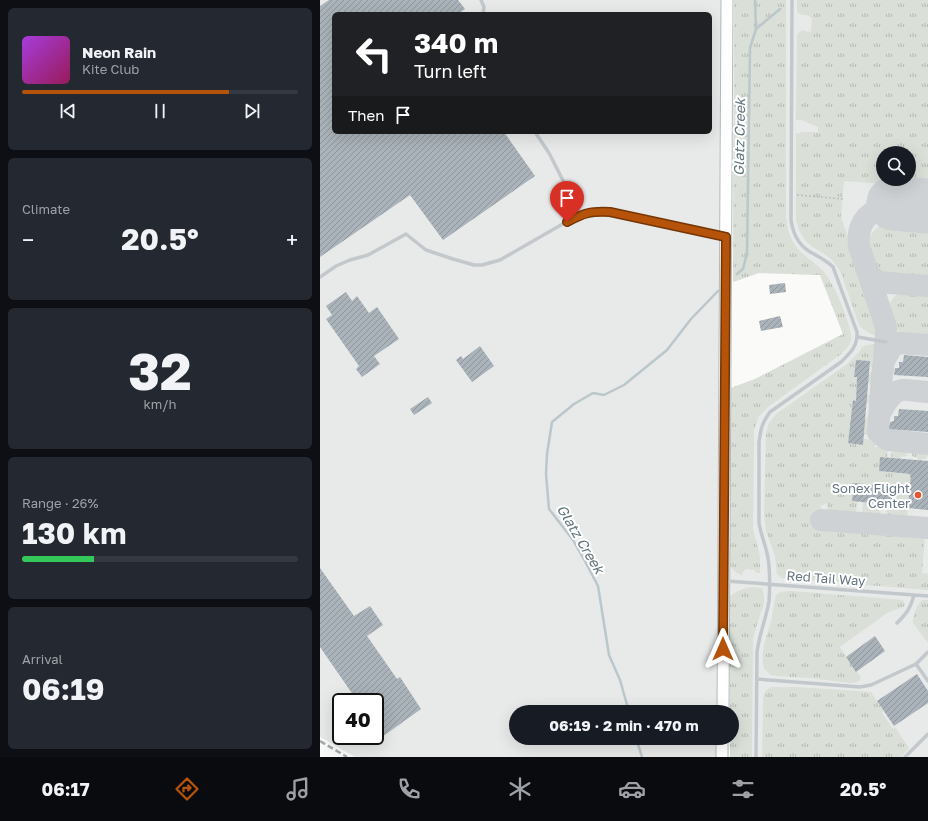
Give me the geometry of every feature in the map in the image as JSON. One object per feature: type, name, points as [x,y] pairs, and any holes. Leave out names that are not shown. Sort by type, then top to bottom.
[{"type":"street","points":[[722,705],[727,0]]},
{"type":"street","points":[[722,745],[722,757]]},
{"type":"lane","points":[[481,0],[484,7],[483,12]]},
{"type":"lane","points":[[756,757],[758,646],[769,600],[768,558],[760,532],[759,523],[759,442],[761,429],[764,420],[770,412],[841,362],[853,349],[858,337],[833,267],[824,259],[806,250],[792,230],[792,0]]},
{"type":"lane","points":[[536,134],[549,153],[580,214]]},
{"type":"lane","points":[[320,277],[336,266],[368,255],[406,234],[426,250],[467,263],[482,265],[500,260],[580,214],[596,211],[610,212],[726,237]]},
{"type":"lane","points":[[858,337],[886,342]]},
{"type":"lane","name":"Red Tail Way","points":[[723,581],[928,596]]},
{"type":"lane","points":[[897,623],[906,614],[914,595]]},
{"type":"lane","points":[[757,679],[860,687],[871,684],[916,664],[928,652]]},
{"type":"lane","points":[[916,664],[928,682]]},
{"type":"lane","points":[[905,757],[928,734]]},
{"type":"path","points":[[791,194],[843,199]]},
{"type":"shaded area","points":[[320,0],[723,0],[717,705],[509,705],[509,745],[717,745],[717,757],[355,757],[334,745],[384,745],[384,693],[332,693],[332,744],[320,737]]},
{"type":"shaded area","points":[[734,0],[928,0],[928,757],[730,757],[730,745],[739,745],[739,705],[730,705],[729,564],[731,388],[755,379],[843,334],[820,275],[759,273],[733,282]]},
{"type":"green space","points":[[734,0],[786,0],[787,226],[795,245],[828,277],[842,305],[851,334],[851,340],[848,346],[841,354],[768,407],[759,416],[754,430],[753,529],[760,556],[760,573],[757,573],[754,570],[746,569],[742,575],[734,571],[729,564],[731,388],[755,379],[843,334],[820,275],[759,273],[733,282]]},
{"type":"green space","points":[[797,0],[928,0],[928,187],[914,186],[916,186],[916,146],[876,146],[876,183],[844,181],[841,217],[882,337],[869,333],[859,325],[841,273],[830,258],[812,246],[800,233],[796,220],[796,134],[803,132],[818,132],[818,127],[801,120],[796,120],[797,36],[798,33],[803,30],[808,32],[811,31],[812,18],[807,15],[802,15],[797,12]]},
{"type":"green space","points":[[892,221],[928,224],[928,280],[887,276],[878,273],[874,269],[868,251],[868,240],[877,228]]},
{"type":"green space","points":[[906,291],[928,293],[928,340],[909,338],[902,334],[891,321],[889,307],[892,300],[897,295]]},
{"type":"green space","points":[[874,344],[882,348],[880,368],[870,367],[870,361],[856,360],[854,377],[869,378],[869,372],[879,373],[879,388],[872,388],[869,382],[857,382],[856,397],[867,397],[872,392],[878,393],[877,409],[871,409],[867,402],[853,400],[851,418],[866,419],[870,413],[877,413],[875,435],[864,434],[865,427],[850,426],[848,443],[863,445],[864,439],[875,440],[874,447],[888,447],[887,457],[880,457],[879,471],[896,473],[897,458],[891,458],[892,447],[908,448],[907,456],[901,457],[900,459],[899,473],[916,474],[918,458],[912,456],[912,449],[928,450],[927,457],[921,461],[918,482],[910,482],[907,520],[886,519],[887,504],[893,505],[894,487],[878,485],[876,503],[881,504],[880,518],[862,517],[863,502],[869,502],[871,485],[854,483],[852,501],[857,501],[856,516],[831,514],[828,512],[827,503],[820,506],[823,513],[818,514],[818,526],[925,535],[922,573],[928,574],[928,590],[782,578],[777,574],[775,556],[766,531],[764,515],[766,433],[769,423],[776,414],[847,364],[862,347]]},
{"type":"green space","points":[[751,587],[762,588],[764,594],[763,607],[753,638],[752,757],[730,757],[730,745],[739,745],[739,705],[730,705],[729,597],[739,590]]},
{"type":"green space","points":[[791,591],[903,600],[905,605],[887,613],[840,647],[861,677],[858,682],[851,683],[776,676],[770,674],[764,669],[763,650],[776,595],[781,592]]},
{"type":"green space","points":[[922,600],[928,600],[928,643],[913,623],[915,610]]},
{"type":"green space","points":[[771,687],[797,687],[871,692],[883,711],[882,713],[893,729],[895,727],[909,748],[901,757],[762,757],[763,698],[766,691]]},
{"type":"building","points":[[329,0],[458,0],[465,9],[461,12],[332,12],[332,134],[505,134],[535,176],[443,240],[410,195],[320,257],[320,6]]},
{"type":"building","points":[[785,283],[786,292],[770,294],[769,285]]},
{"type":"building","points":[[346,292],[352,301],[357,296],[369,313],[377,307],[399,339],[374,356],[380,364],[362,377],[356,369],[359,366],[326,319],[332,315],[326,306]]},
{"type":"building","points":[[780,316],[783,327],[761,331],[759,321]]},
{"type":"building","points":[[480,346],[494,366],[472,382],[456,360],[461,356],[463,359]]},
{"type":"building","points":[[904,355],[928,357],[928,377],[894,375],[895,368],[899,368],[899,362],[903,362]]},
{"type":"building","points":[[856,360],[870,361],[863,445],[848,443],[853,400],[856,401],[857,377],[854,377]]},
{"type":"building","points":[[428,397],[432,403],[414,415],[410,409]]},
{"type":"building","points":[[899,409],[928,411],[928,432],[889,429],[890,422],[894,421],[894,416],[898,416]]},
{"type":"building","points":[[880,457],[928,461],[928,510],[908,508],[911,474],[879,471]]},
{"type":"building","points":[[854,483],[894,487],[893,505],[852,501]]},
{"type":"building","points":[[320,568],[354,616],[370,606],[383,625],[367,636],[397,679],[400,677],[421,709],[384,736],[384,693],[352,693],[320,647]]},
{"type":"building","points":[[875,636],[885,651],[856,672],[846,657]]},
{"type":"building","points":[[917,674],[928,691],[928,703],[894,726],[877,701]]},
{"type":"waterway","points":[[755,0],[756,29]]},
{"type":"waterway","name":"Glatz Creek","points":[[737,274],[743,269],[747,253],[750,48],[756,29],[780,9]]},
{"type":"waterway","name":"Glatz Creek","points":[[627,705],[620,680],[609,655],[598,586],[573,540],[549,509],[546,474],[547,454],[552,422],[574,404],[593,393],[604,395],[624,385],[667,350],[691,319],[718,291]]},
{"type":"waterway","name":"Glatz Creek","points":[[638,745],[642,757]]},
{"type":"taxiway","points":[[884,361],[886,327],[859,246],[859,237],[860,230],[867,217],[878,209],[894,203]]},
{"type":"taxiway","points":[[866,269],[878,282],[928,286]]},
{"type":"taxiway","points":[[928,345],[899,343],[892,347],[889,352],[884,361],[882,375],[878,432],[886,439],[890,440],[928,444]]},
{"type":"taxiway","points":[[879,416],[891,396],[898,391],[928,392]]},
{"type":"taxiway","points":[[821,520],[928,528]]},
{"type":"runway","points":[[894,203],[928,206]]},
{"type":"railway","points":[[320,741],[347,757]]},
{"type":"place","name":"Sonex Flight Center","points":[[918,495]]},
{"type":"route","points":[[567,222],[580,214],[596,211],[610,212],[726,237],[723,649]]}]
